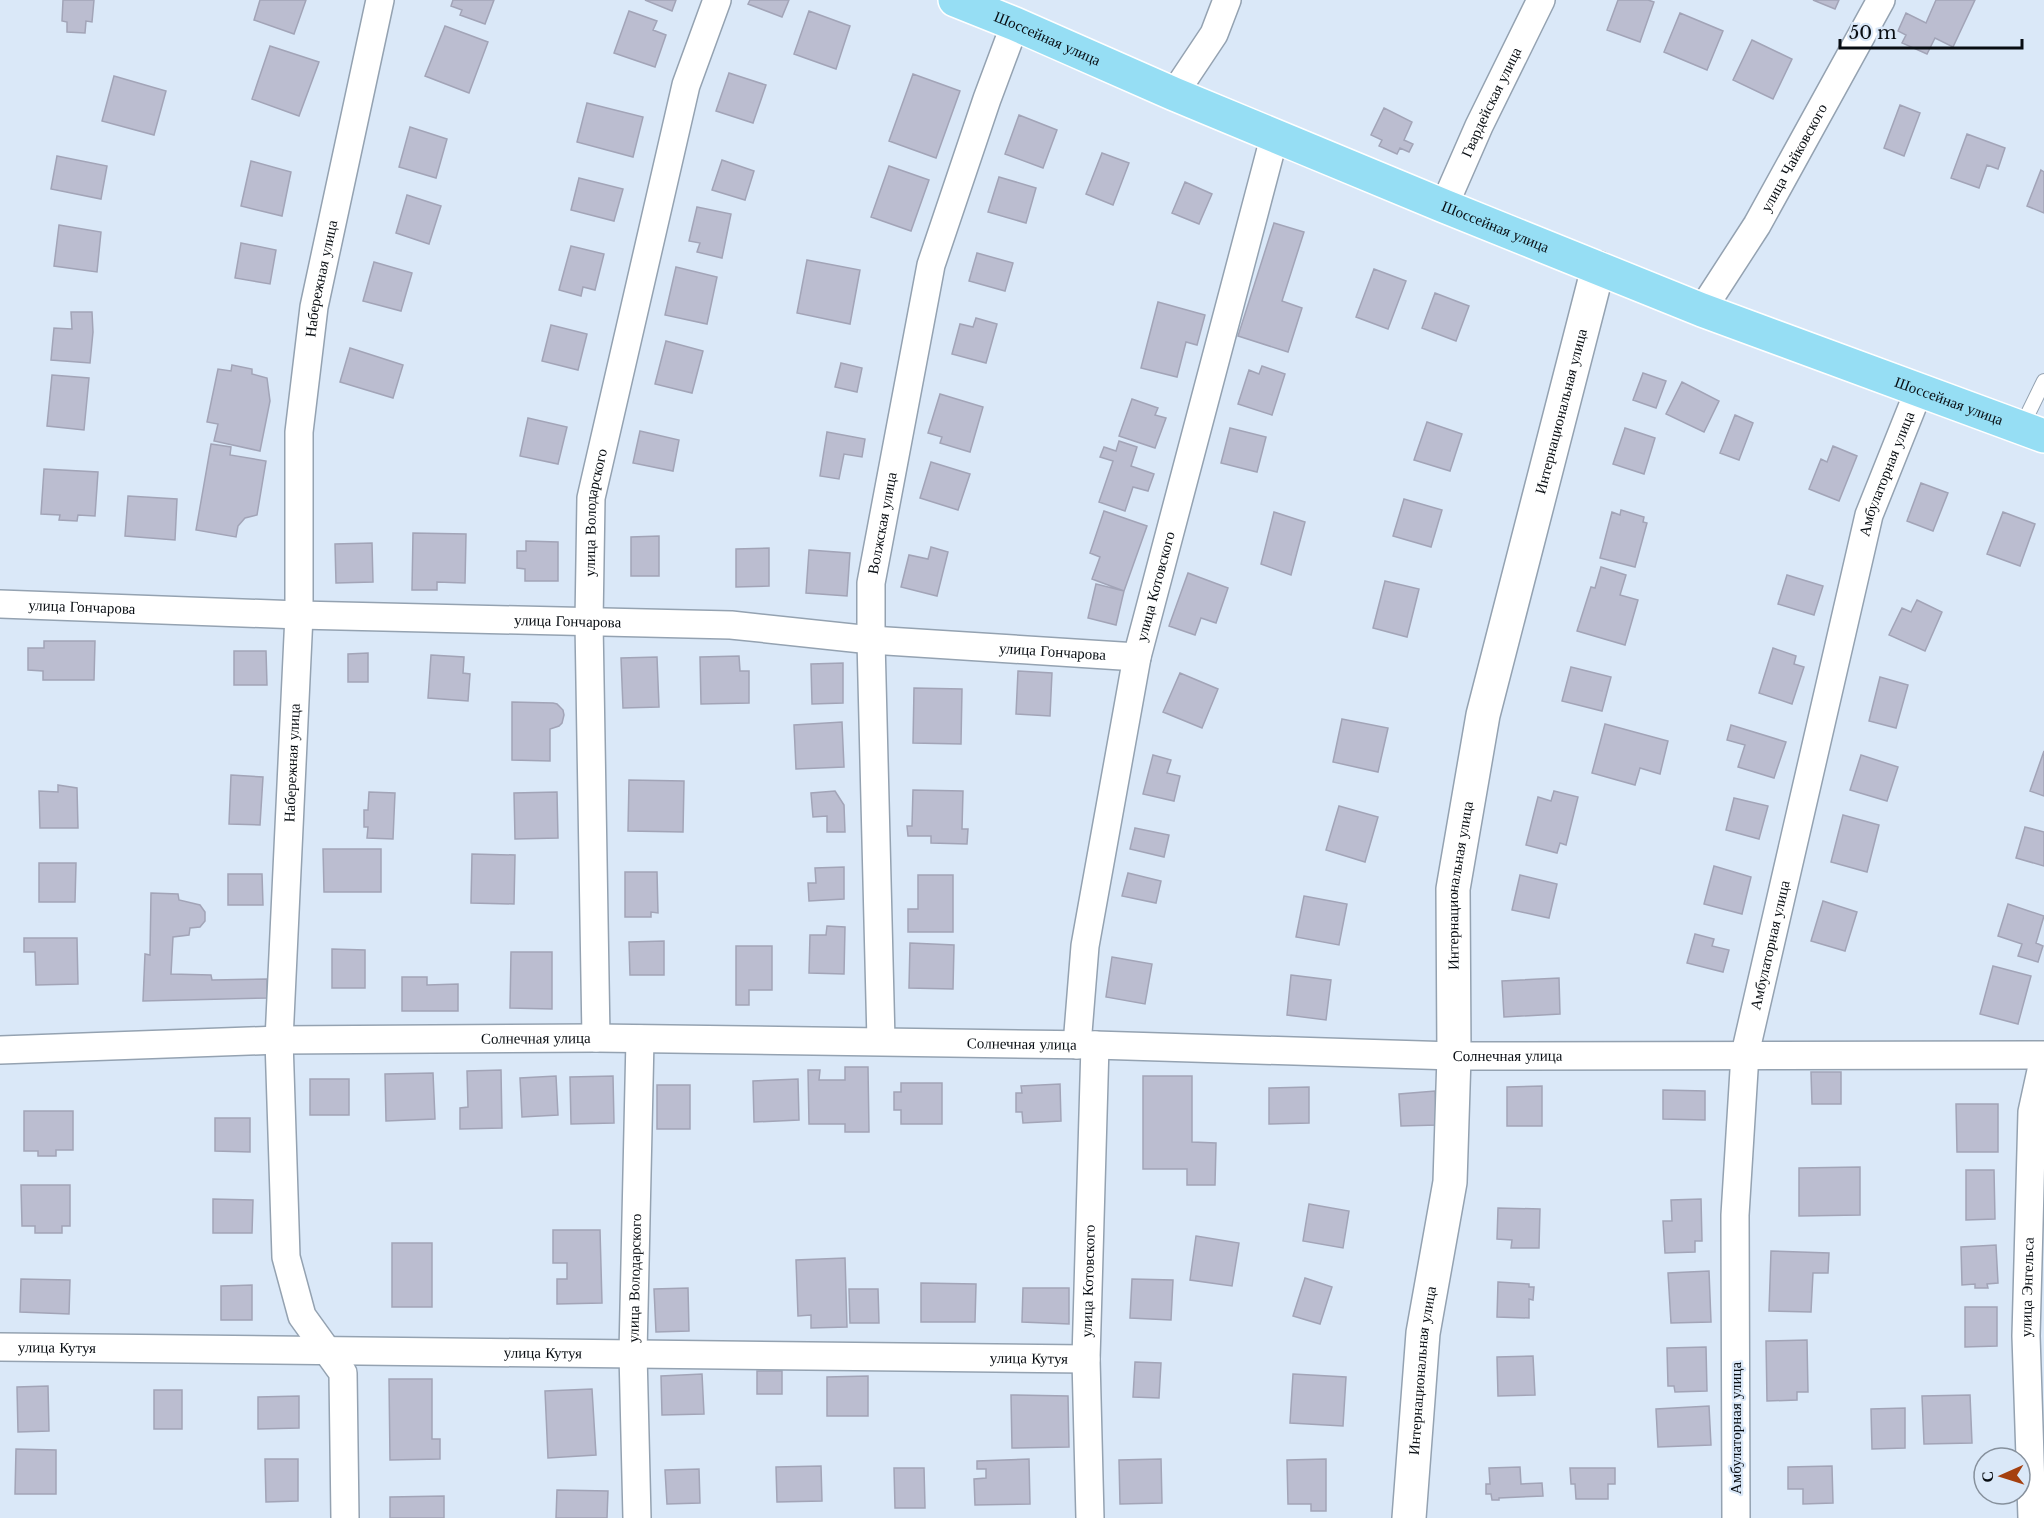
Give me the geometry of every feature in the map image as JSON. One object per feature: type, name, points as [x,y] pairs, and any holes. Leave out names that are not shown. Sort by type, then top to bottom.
[{"type":"main road","name":"Шоссейная улица","points":[[955,0],[1174,94],[1702,310],[2033,432]]},
{"type":"street","name":"Набережная улица","points":[[345,1518],[343,1374],[302,1316],[286,1257],[279,1040],[299,615],[299,432],[314,307],[380,0]]},
{"type":"street","name":"улица Володарского","points":[[596,1038],[589,622],[591,498],[686,85],[717,0]]},
{"type":"street","points":[[1174,94],[1214,34],[1227,0]]},
{"type":"street","name":"Гвардейская улица","points":[[1444,206],[1479,126],[1541,0]]},
{"type":"street","name":"улица Чайковского","points":[[1702,310],[1757,225],[1881,0]]},
{"type":"street","name":"Волжская улица","points":[[881,1041],[871,584],[932,265],[987,99],[1015,24]]},
{"type":"street","name":"улица Котовского","points":[[1090,1518],[1086,1359],[1085,946],[1137,657],[1275,134]]},
{"type":"street","name":"Интернациональная улица","points":[[1409,1518],[1423,1334],[1450,1182],[1454,1056],[1453,889],[1483,715],[1598,268]]},
{"type":"street","name":"Амбулаторная улица","points":[[1736,1518],[1735,1215],[1745,1054],[1869,515],[1919,390]]},
{"type":"street","name":"улица Гончарова","points":[[0,604],[299,615],[731,625],[871,640],[1137,657]]},
{"type":"street","name":"Солнечная улица","points":[[0,1050],[279,1040],[596,1038],[1086,1045],[1454,1056],[1745,1054],[2044,1056]]},
{"type":"street","name":"улица Володарского","points":[[637,1518],[633,1353],[640,1039]]},
{"type":"street","name":"улица Энгельса","points":[[2032,1518],[2026,1336],[2027,1277],[2032,1112],[2044,1056]]},
{"type":"street","name":"улица Кутуя","points":[[0,1347],[1086,1359]]},
{"type":"lane","points":[[2033,432],[2044,381]]},
{"type":"building","points":[[63,0],[94,0],[92,22],[86,21],[85,33],[67,32],[67,22],[62,21]]},
{"type":"building","points":[[260,0],[306,0],[294,34],[254,20]]},
{"type":"building","points":[[453,0],[494,0],[485,24],[460,15],[462,10],[451,6]]},
{"type":"building","points":[[645,0],[676,0],[672,11]]},
{"type":"building","points":[[750,0],[789,0],[782,17],[748,4]]},
{"type":"building","points":[[1618,0],[1654,2],[1640,42],[1607,30]]},
{"type":"building","points":[[1813,0],[1839,0],[1835,9]]},
{"type":"building","points":[[1936,0],[1975,0],[1953,47],[1935,38],[1927,54],[1902,43],[1906,35],[1898,31],[1906,13],[1926,23]]},
{"type":"building","points":[[629,11],[657,21],[653,30],[666,35],[655,67],[614,53]]},
{"type":"building","points":[[809,11],[850,26],[836,69],[794,54]]},
{"type":"building","points":[[1680,13],[1723,31],[1707,70],[1664,52]]},
{"type":"building","points":[[445,26],[488,42],[469,93],[425,76]]},
{"type":"building","points":[[1752,40],[1792,59],[1773,99],[1733,80]]},
{"type":"building","points":[[270,46],[319,62],[299,116],[252,99]]},
{"type":"building","points":[[729,73],[766,85],[753,123],[716,111]]},
{"type":"building","points":[[913,74],[960,91],[936,158],[889,141]]},
{"type":"building","points":[[114,76],[166,91],[154,135],[102,121]]},
{"type":"building","points":[[587,103],[643,117],[633,157],[577,142]]},
{"type":"building","points":[[1900,105],[1920,113],[1904,156],[1884,148]]},
{"type":"building","points":[[1384,108],[1412,122],[1404,140],[1413,144],[1409,152],[1400,148],[1397,154],[1379,146],[1382,140],[1371,135]]},
{"type":"building","points":[[1019,115],[1057,130],[1043,168],[1005,154]]},
{"type":"building","points":[[410,127],[447,139],[436,178],[399,167]]},
{"type":"building","points":[[1967,134],[2005,148],[1998,169],[1987,165],[1979,188],[1951,178]]},
{"type":"building","points":[[1102,153],[1129,163],[1113,205],[1086,194]]},
{"type":"building","points":[[57,156],[107,166],[101,199],[51,189]]},
{"type":"building","points":[[722,160],[754,171],[745,200],[712,190]]},
{"type":"building","points":[[251,161],[291,172],[282,216],[241,206]]},
{"type":"building","points":[[889,166],[929,180],[911,231],[871,217]]},
{"type":"building","points":[[2041,170],[2044,172],[2044,213],[2027,206]]},
{"type":"building","points":[[999,177],[1036,188],[1026,223],[988,212]]},
{"type":"building","points":[[579,178],[623,189],[614,221],[571,210]]},
{"type":"building","points":[[1185,182],[1212,194],[1199,224],[1172,213]]},
{"type":"building","points":[[407,195],[441,206],[429,244],[396,233]]},
{"type":"building","points":[[697,207],[731,214],[722,258],[697,252],[700,243],[689,241]]},
{"type":"building","points":[[1274,223],[1304,232],[1282,301],[1302,308],[1288,352],[1238,336]]},
{"type":"building","points":[[59,225],[101,232],[97,272],[54,266]]},
{"type":"building","points":[[241,243],[276,250],[270,284],[235,278]]},
{"type":"building","points":[[571,246],[604,254],[595,290],[583,287],[581,296],[559,290]]},
{"type":"building","points":[[977,253],[1013,263],[1005,291],[969,281]]},
{"type":"building","points":[[807,260],[860,270],[850,324],[797,313]]},
{"type":"building","points":[[374,262],[412,273],[401,311],[363,301]]},
{"type":"building","points":[[676,267],[717,277],[707,324],[665,315]]},
{"type":"building","points":[[1374,269],[1406,281],[1388,329],[1356,317]]},
{"type":"building","points":[[1435,293],[1469,306],[1456,341],[1422,328]]},
{"type":"building","points":[[1158,302],[1205,315],[1197,345],[1186,342],[1177,377],[1141,368]]},
{"type":"building","points":[[71,312],[92,312],[90,363],[51,360],[54,328],[72,329]]},
{"type":"building","points":[[976,318],[997,324],[986,363],[952,354],[960,324],[973,327]]},
{"type":"building","points":[[551,325],[587,334],[578,370],[542,361]]},
{"type":"building","points":[[666,341],[703,351],[692,393],[655,384]]},
{"type":"building","points":[[350,348],[403,365],[393,398],[340,382]]},
{"type":"building","points":[[841,363],[862,368],[857,392],[835,387]]},
{"type":"building","points":[[232,365],[252,369],[252,374],[267,378],[270,401],[260,451],[214,441],[218,424],[207,422],[218,369],[231,371]]},
{"type":"building","points":[[1262,366],[1285,374],[1272,415],[1238,404],[1249,370],[1259,374]]},
{"type":"building","points":[[1643,373],[1666,381],[1656,408],[1633,400]]},
{"type":"building","points":[[52,375],[89,378],[84,430],[47,426]]},
{"type":"building","points":[[1682,382],[1719,401],[1704,432],[1666,414]]},
{"type":"building","points":[[940,394],[983,407],[970,452],[940,443],[942,437],[928,433]]},
{"type":"building","points":[[1132,399],[1158,408],[1155,415],[1166,418],[1155,448],[1119,436]]},
{"type":"building","points":[[1735,415],[1753,423],[1739,460],[1720,453]]},
{"type":"building","points":[[528,418],[567,427],[558,464],[520,456]]},
{"type":"building","points":[[1427,422],[1462,434],[1450,471],[1414,460]]},
{"type":"building","points":[[1230,428],[1266,437],[1257,472],[1221,463]]},
{"type":"building","points":[[1625,428],[1655,438],[1644,474],[1613,464]]},
{"type":"building","points":[[640,431],[679,440],[673,471],[633,463]]},
{"type":"building","points":[[827,432],[865,439],[862,457],[844,454],[839,479],[820,476]]},
{"type":"building","points":[[1119,441],[1137,447],[1131,466],[1154,474],[1148,491],[1133,487],[1125,511],[1099,502],[1113,461],[1100,457],[1104,447],[1116,451]]},
{"type":"building","points":[[211,444],[231,447],[230,455],[266,461],[257,515],[245,518],[238,526],[236,537],[196,530]]},
{"type":"building","points":[[1833,446],[1857,456],[1839,501],[1809,489],[1821,459],[1827,462]]},
{"type":"building","points":[[931,462],[970,474],[958,510],[920,498]]},
{"type":"building","points":[[44,469],[98,472],[95,516],[78,515],[77,521],[59,520],[60,515],[41,514]]},
{"type":"building","points":[[1921,483],[1948,493],[1933,531],[1907,521]]},
{"type":"building","points":[[128,496],[177,499],[175,540],[125,536]]},
{"type":"building","points":[[1404,499],[1442,510],[1431,547],[1393,536]]},
{"type":"building","points":[[1621,510],[1644,517],[1643,522],[1647,523],[1635,567],[1600,558],[1612,512],[1620,515]]},
{"type":"building","points":[[1104,511],[1147,526],[1124,591],[1092,579],[1100,557],[1090,553]]},
{"type":"building","points":[[1274,512],[1305,522],[1291,575],[1261,564]]},
{"type":"building","points":[[2003,512],[2035,524],[2020,566],[1987,554]]},
{"type":"building","points":[[413,533],[466,534],[465,583],[437,582],[437,590],[412,590]]},
{"type":"building","points":[[659,536],[659,576],[631,576],[631,537]]},
{"type":"building","points":[[526,541],[558,542],[558,581],[525,581],[525,569],[517,568],[517,551],[526,551]]},
{"type":"building","points":[[372,543],[373,582],[336,583],[335,544]]},
{"type":"building","points":[[931,547],[948,552],[937,596],[901,587],[909,555],[928,559]]},
{"type":"building","points":[[769,548],[769,586],[736,587],[736,549]]},
{"type":"building","points":[[809,550],[850,553],[847,596],[806,593]]},
{"type":"building","points":[[1601,567],[1626,575],[1620,595],[1638,600],[1625,645],[1577,631],[1591,587],[1595,588]]},
{"type":"building","points":[[1188,573],[1228,588],[1216,623],[1201,618],[1195,635],[1169,626]]},
{"type":"building","points":[[1787,575],[1823,586],[1814,615],[1778,604]]},
{"type":"building","points":[[1385,581],[1419,589],[1407,637],[1373,628]]},
{"type":"building","points":[[1096,584],[1124,591],[1116,625],[1088,618]]},
{"type":"building","points":[[1917,600],[1942,612],[1925,651],[1889,635],[1902,608],[1911,612]]},
{"type":"building","points":[[44,641],[95,641],[94,680],[43,680],[43,671],[28,670],[28,648],[44,648]]},
{"type":"building","points":[[1773,648],[1796,656],[1794,664],[1804,667],[1792,704],[1759,693]]},
{"type":"building","points":[[234,651],[266,651],[267,685],[234,685]]},
{"type":"building","points":[[368,653],[368,682],[348,682],[348,654]]},
{"type":"building","points":[[431,655],[464,657],[463,673],[470,674],[468,701],[428,698]]},
{"type":"building","points":[[739,656],[740,671],[749,671],[749,703],[701,704],[700,657]]},
{"type":"building","points":[[657,657],[659,707],[623,708],[621,658]]},
{"type":"building","points":[[843,663],[843,703],[812,704],[811,664]]},
{"type":"building","points":[[1571,667],[1611,677],[1602,711],[1562,701]]},
{"type":"building","points":[[1018,671],[1052,673],[1050,716],[1016,714]]},
{"type":"building","points":[[1180,673],[1218,689],[1202,728],[1163,712]]},
{"type":"building","points":[[1880,677],[1908,685],[1896,728],[1869,721]]},
{"type":"building","points":[[914,688],[962,689],[961,744],[913,743]]},
{"type":"building","points":[[512,702],[553,703],[563,710],[562,723],[550,729],[550,761],[512,760]]},
{"type":"building","points":[[1342,719],[1388,728],[1378,772],[1333,762]]},
{"type":"building","points":[[842,722],[844,767],[796,769],[794,725]]},
{"type":"building","points":[[1605,724],[1668,741],[1660,774],[1640,768],[1635,785],[1592,773]]},
{"type":"building","points":[[1731,725],[1786,742],[1774,778],[1738,767],[1745,745],[1727,740]]},
{"type":"building","points":[[2044,751],[2044,796],[2030,791]]},
{"type":"building","points":[[1153,755],[1171,760],[1167,773],[1180,776],[1174,801],[1143,794]]},
{"type":"building","points":[[1861,755],[1898,767],[1887,801],[1850,790]]},
{"type":"building","points":[[231,775],[263,777],[260,825],[229,824]]},
{"type":"building","points":[[629,780],[684,781],[683,832],[628,831]]},
{"type":"building","points":[[58,785],[77,788],[78,828],[40,828],[39,791],[58,792]]},
{"type":"building","points":[[913,790],[963,791],[962,829],[968,829],[967,844],[931,843],[931,836],[908,836],[907,826],[912,826]]},
{"type":"building","points":[[835,791],[844,805],[845,832],[827,832],[827,816],[813,817],[811,793]]},
{"type":"building","points":[[1554,791],[1578,797],[1566,845],[1560,843],[1557,853],[1526,845],[1538,797],[1551,801]]},
{"type":"building","points":[[369,792],[395,793],[393,839],[367,838],[368,827],[364,827],[364,810],[368,810]]},
{"type":"building","points":[[557,792],[558,838],[515,839],[514,793]]},
{"type":"building","points":[[1734,798],[1768,806],[1759,839],[1726,830]]},
{"type":"building","points":[[1339,806],[1378,817],[1365,862],[1326,850]]},
{"type":"building","points":[[1843,815],[1879,825],[1867,872],[1831,862]]},
{"type":"building","points":[[2025,827],[2044,832],[2044,866],[2016,858]]},
{"type":"building","points":[[1135,828],[1169,835],[1164,857],[1130,849]]},
{"type":"building","points":[[323,849],[381,849],[381,892],[324,892]]},
{"type":"building","points":[[472,854],[515,855],[514,904],[471,903]]},
{"type":"building","points":[[39,863],[76,863],[75,902],[39,902]]},
{"type":"building","points":[[1714,866],[1751,877],[1742,914],[1704,904]]},
{"type":"building","points":[[844,867],[844,899],[809,901],[808,883],[816,883],[815,868]]},
{"type":"building","points":[[625,872],[657,872],[658,913],[651,912],[651,917],[625,917]]},
{"type":"building","points":[[1128,873],[1161,881],[1156,903],[1122,896]]},
{"type":"building","points":[[228,874],[262,874],[263,905],[228,905]]},
{"type":"building","points":[[918,875],[953,875],[953,932],[908,932],[908,909],[918,909]]},
{"type":"building","points":[[1520,875],[1557,884],[1549,918],[1512,910]]},
{"type":"building","points":[[151,893],[178,894],[179,900],[200,905],[205,912],[205,921],[200,927],[190,928],[189,935],[173,937],[171,974],[211,975],[212,980],[267,979],[267,998],[143,1001],[145,954],[150,955]]},
{"type":"building","points":[[1304,896],[1347,904],[1339,945],[1296,937]]},
{"type":"building","points":[[1823,901],[1857,912],[1845,951],[1811,941]]},
{"type":"building","points":[[2008,904],[2044,916],[2036,943],[2043,946],[2038,962],[2018,956],[2022,944],[1998,936]]},
{"type":"building","points":[[827,926],[845,927],[844,974],[809,973],[810,935],[826,935]]},
{"type":"building","points":[[1695,934],[1714,939],[1712,946],[1729,950],[1723,972],[1687,963]]},
{"type":"building","points":[[24,938],[77,938],[78,984],[36,985],[35,952],[24,952]]},
{"type":"building","points":[[664,941],[664,975],[630,975],[629,942]]},
{"type":"building","points":[[910,943],[954,945],[953,989],[909,988]]},
{"type":"building","points":[[736,946],[772,946],[772,990],[749,990],[749,1005],[736,1005]]},
{"type":"building","points":[[332,949],[365,950],[365,988],[332,988]]},
{"type":"building","points":[[511,952],[552,952],[552,1009],[510,1008]]},
{"type":"building","points":[[1112,957],[1152,964],[1145,1004],[1106,997]]},
{"type":"building","points":[[1993,966],[2031,976],[2018,1024],[1980,1014]]},
{"type":"building","points":[[1291,975],[1331,980],[1326,1020],[1287,1015]]},
{"type":"building","points":[[402,977],[427,977],[427,985],[458,984],[458,1011],[402,1011]]},
{"type":"building","points":[[1559,978],[1560,1014],[1504,1017],[1502,981]]},
{"type":"building","points":[[845,1067],[868,1067],[869,1132],[845,1132],[845,1124],[809,1124],[808,1070],[820,1070],[819,1080],[845,1080]]},
{"type":"building","points":[[501,1070],[502,1128],[460,1129],[460,1108],[468,1107],[467,1071]]},
{"type":"building","points":[[1811,1072],[1841,1072],[1841,1104],[1812,1104]]},
{"type":"building","points":[[433,1073],[435,1119],[386,1121],[385,1074]]},
{"type":"building","points":[[556,1076],[558,1115],[522,1117],[520,1078]]},
{"type":"building","points":[[613,1076],[614,1123],[571,1124],[570,1077]]},
{"type":"building","points":[[1143,1076],[1192,1076],[1192,1142],[1216,1143],[1215,1185],[1187,1185],[1187,1169],[1143,1169]]},
{"type":"building","points":[[310,1079],[349,1079],[349,1115],[310,1115]]},
{"type":"building","points":[[798,1079],[799,1120],[754,1122],[753,1081]]},
{"type":"building","points":[[901,1083],[942,1083],[942,1124],[901,1124],[901,1110],[894,1110],[894,1092],[901,1092]]},
{"type":"building","points":[[1060,1084],[1061,1121],[1023,1123],[1022,1112],[1016,1112],[1016,1093],[1022,1093],[1021,1086]]},
{"type":"building","points":[[657,1085],[690,1085],[690,1129],[657,1129]]},
{"type":"building","points":[[1542,1086],[1542,1126],[1507,1126],[1507,1087]]},
{"type":"building","points":[[1309,1087],[1309,1123],[1269,1124],[1269,1088]]},
{"type":"building","points":[[1663,1090],[1705,1091],[1705,1120],[1663,1119]]},
{"type":"building","points":[[1435,1091],[1437,1125],[1401,1126],[1399,1094]]},
{"type":"building","points":[[1956,1104],[1998,1104],[1998,1152],[1957,1152]]},
{"type":"building","points":[[24,1111],[73,1111],[73,1150],[56,1150],[56,1156],[38,1156],[38,1151],[24,1151]]},
{"type":"building","points":[[215,1118],[250,1118],[250,1152],[215,1151]]},
{"type":"building","points":[[1860,1167],[1860,1215],[1799,1216],[1799,1168]]},
{"type":"building","points":[[1966,1170],[1994,1170],[1995,1219],[1966,1220]]},
{"type":"building","points":[[21,1185],[70,1185],[70,1226],[62,1226],[62,1233],[35,1233],[35,1226],[22,1226]]},
{"type":"building","points":[[213,1199],[253,1200],[252,1233],[213,1233]]},
{"type":"building","points":[[1701,1199],[1702,1241],[1695,1241],[1695,1252],[1665,1253],[1663,1221],[1672,1221],[1671,1200]]},
{"type":"building","points":[[1309,1204],[1349,1211],[1343,1248],[1303,1241]]},
{"type":"building","points":[[1498,1208],[1540,1209],[1539,1248],[1511,1248],[1512,1240],[1497,1239]]},
{"type":"building","points":[[553,1230],[600,1230],[602,1303],[557,1304],[557,1279],[567,1279],[567,1263],[553,1263]]},
{"type":"building","points":[[1196,1236],[1239,1243],[1232,1286],[1190,1280]]},
{"type":"building","points":[[392,1243],[432,1243],[432,1307],[392,1307]]},
{"type":"building","points":[[1996,1245],[1998,1283],[1987,1284],[1988,1288],[1975,1288],[1975,1284],[1962,1285],[1961,1247]]},
{"type":"building","points":[[1771,1251],[1829,1253],[1828,1273],[1813,1273],[1811,1312],[1769,1311]]},
{"type":"building","points":[[845,1258],[847,1327],[811,1328],[811,1315],[798,1316],[796,1260]]},
{"type":"building","points":[[1709,1271],[1711,1322],[1671,1323],[1668,1273]]},
{"type":"building","points":[[1305,1278],[1332,1287],[1320,1324],[1293,1316]]},
{"type":"building","points":[[21,1279],[70,1280],[69,1314],[20,1312]]},
{"type":"building","points":[[1132,1279],[1173,1280],[1171,1320],[1130,1318]]},
{"type":"building","points":[[1498,1282],[1529,1284],[1529,1287],[1534,1287],[1533,1300],[1529,1299],[1529,1318],[1497,1317]]},
{"type":"building","points":[[921,1283],[976,1284],[975,1322],[921,1322]]},
{"type":"building","points":[[252,1285],[252,1320],[221,1320],[221,1286]]},
{"type":"building","points":[[688,1288],[689,1331],[656,1332],[654,1289]]},
{"type":"building","points":[[1023,1288],[1069,1288],[1069,1324],[1022,1322]]},
{"type":"building","points":[[849,1289],[878,1289],[879,1323],[850,1323]]},
{"type":"building","points":[[1965,1307],[1997,1307],[1997,1346],[1965,1347]]},
{"type":"building","points":[[1807,1340],[1808,1392],[1797,1392],[1797,1400],[1767,1401],[1766,1341]]},
{"type":"building","points":[[1706,1347],[1707,1391],[1675,1392],[1674,1386],[1668,1386],[1667,1348]]},
{"type":"building","points":[[1533,1356],[1535,1395],[1498,1396],[1497,1357]]},
{"type":"building","points":[[1135,1362],[1161,1363],[1159,1398],[1133,1397]]},
{"type":"building","points":[[757,1371],[782,1371],[782,1394],[757,1394]]},
{"type":"building","points":[[702,1374],[704,1414],[662,1415],[661,1376]]},
{"type":"building","points":[[1293,1374],[1346,1377],[1343,1426],[1290,1423]]},
{"type":"building","points":[[868,1376],[868,1416],[827,1416],[827,1377]]},
{"type":"building","points":[[389,1379],[432,1379],[432,1439],[440,1439],[440,1459],[390,1460]]},
{"type":"building","points":[[48,1386],[49,1431],[18,1432],[17,1387]]},
{"type":"building","points":[[592,1389],[596,1455],[548,1458],[545,1391]]},
{"type":"building","points":[[154,1390],[182,1390],[182,1429],[154,1429]]},
{"type":"building","points":[[1011,1395],[1068,1396],[1069,1447],[1012,1448]]},
{"type":"building","points":[[1970,1395],[1972,1443],[1924,1444],[1922,1396]]},
{"type":"building","points":[[299,1396],[299,1428],[258,1429],[258,1397]]},
{"type":"building","points":[[1709,1406],[1711,1445],[1658,1447],[1656,1409]]},
{"type":"building","points":[[1905,1408],[1905,1448],[1872,1449],[1871,1409]]},
{"type":"building","points":[[16,1449],[56,1450],[56,1494],[15,1494]]},
{"type":"building","points":[[265,1459],[298,1459],[298,1501],[266,1502]]},
{"type":"building","points":[[1029,1459],[1030,1504],[975,1505],[974,1479],[986,1478],[986,1469],[977,1469],[977,1461]]},
{"type":"building","points":[[1161,1459],[1162,1503],[1120,1504],[1119,1460]]},
{"type":"building","points":[[1326,1459],[1326,1511],[1311,1511],[1311,1504],[1288,1504],[1287,1460]]},
{"type":"building","points":[[821,1466],[822,1501],[777,1502],[776,1467]]},
{"type":"building","points":[[1832,1466],[1833,1503],[1803,1504],[1803,1489],[1788,1489],[1788,1467]]},
{"type":"building","points":[[1520,1467],[1521,1484],[1542,1483],[1543,1496],[1492,1500],[1491,1494],[1486,1494],[1486,1484],[1490,1484],[1489,1468]]},
{"type":"building","points":[[894,1468],[924,1468],[925,1508],[895,1508]]},
{"type":"building","points":[[1570,1468],[1615,1468],[1615,1484],[1608,1484],[1608,1499],[1576,1499],[1575,1484],[1571,1484]]},
{"type":"building","points":[[699,1469],[700,1503],[667,1504],[665,1470]]},
{"type":"building","points":[[557,1490],[608,1491],[607,1518],[556,1518]]},
{"type":"building","points":[[444,1496],[444,1518],[390,1518],[390,1497]]}]
